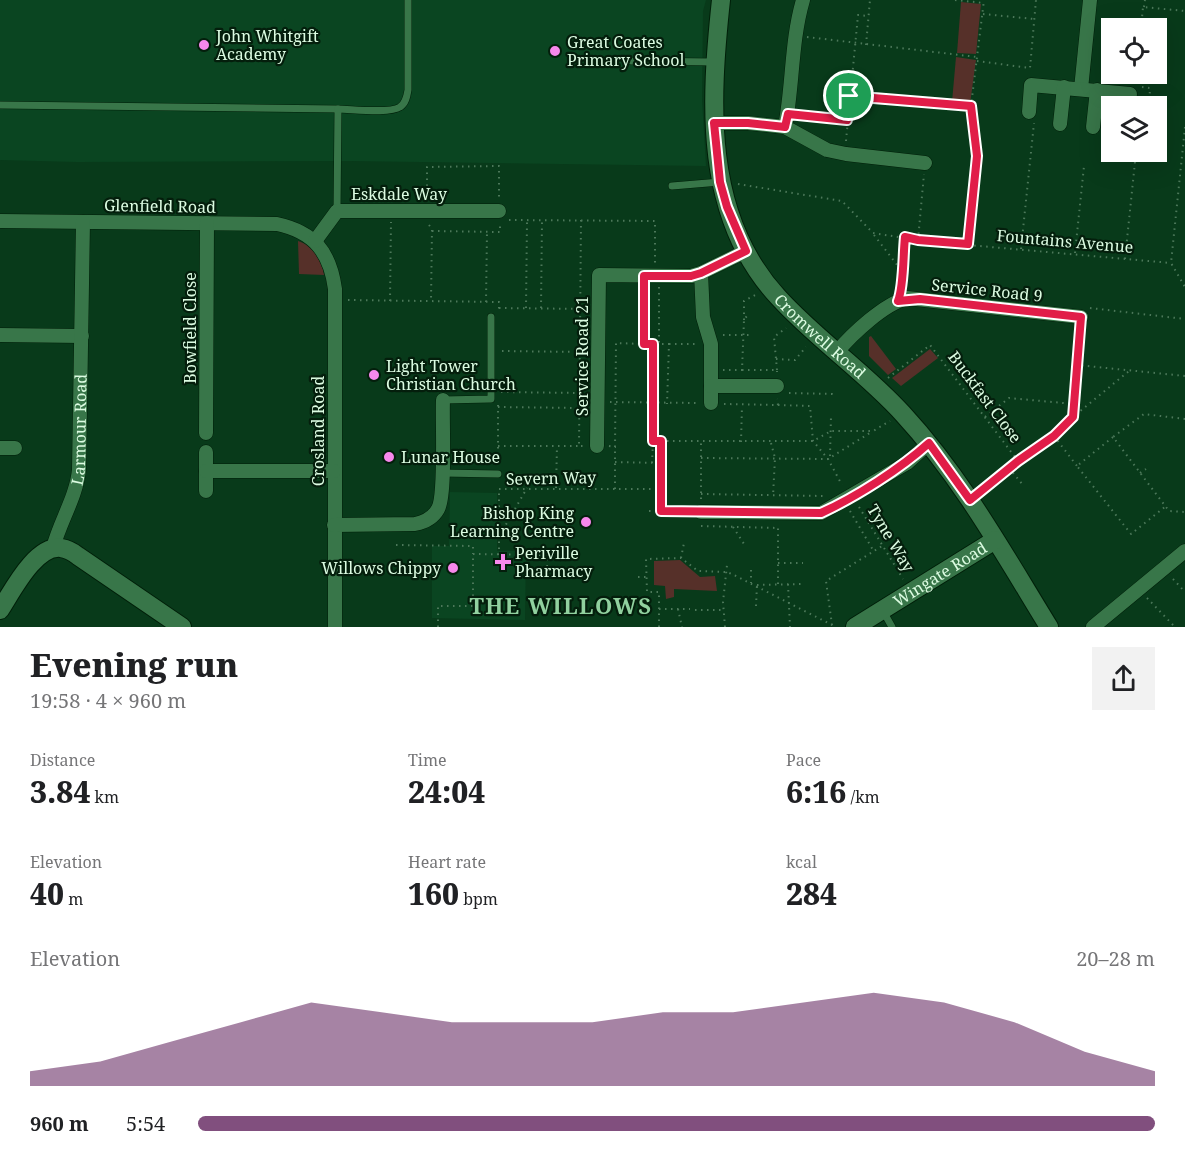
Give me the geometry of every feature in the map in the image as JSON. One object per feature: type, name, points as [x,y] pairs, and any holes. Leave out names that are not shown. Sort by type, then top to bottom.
[{"type":"street","name":"Cromwell Road","points":[[721,0],[714,123],[720,182],[727,207],[746,251],[770,287],[799,318],[874,386],[929,443],[970,500],[1049,627]]},
{"type":"street","points":[[786,121],[802,0]]},
{"type":"street","points":[[1081,89],[1090,0]]},
{"type":"street","points":[[1029,112],[1032,85],[1096,90],[1130,94],[1130,96]]},
{"type":"street","points":[[1060,124],[1064,87]]},
{"type":"street","points":[[1093,127],[1096,90]]},
{"type":"street","points":[[714,123],[786,121],[827,150],[925,163]]},
{"type":"street","name":"Eskdale Way","points":[[315,241],[337,211],[499,215]]},
{"type":"street","name":"Glenfield Road","points":[[0,221],[278,224],[300,231],[315,241]]},
{"type":"street","name":"Larmour Road","points":[[53,548],[78,481],[81,456],[83,222]]},
{"type":"street","name":"Bowfield Close","points":[[206,433],[207,224]]},
{"type":"street","name":"Crosland Road","points":[[315,241],[325,255],[335,289],[335,627]]},
{"type":"street","name":"Service Road 21","points":[[597,446],[599,275],[691,276],[746,251]]},
{"type":"street","points":[[701,273],[704,317],[710,339],[711,404]]},
{"type":"street","name":"Service Road 9","points":[[898,301],[920,299],[1081,317]]},
{"type":"street","points":[[837,352],[852,336],[898,301]]},
{"type":"street","points":[[0,336],[82,336]]},
{"type":"street","points":[[711,386],[783,389]]},
{"type":"street","points":[[334,525],[424,523],[438,510],[441,502],[443,400]]},
{"type":"street","points":[[701,512],[821,513],[907,463],[929,443]]},
{"type":"street","points":[[0,448],[15,448]]},
{"type":"street","points":[[206,452],[206,491]]},
{"type":"street","points":[[206,471],[334,471]]},
{"type":"street","name":"Wingate Road","points":[[855,627],[995,540]]},
{"type":"street","points":[[0,609],[32,563],[42,553],[53,548],[61,548],[78,556],[182,627]]},
{"type":"street","points":[[1094,627],[1185,551]]},
{"type":"lane","points":[[0,105],[390,110],[404,103],[408,90],[408,0]]},
{"type":"lane","points":[[632,61],[716,62]]},
{"type":"lane","points":[[337,211],[338,109]]},
{"type":"lane","points":[[672,186],[720,182]]},
{"type":"lane","points":[[443,400],[491,399],[491,317]]},
{"type":"lane","points":[[442,472],[498,474]]},
{"type":"lane","points":[[882,610],[892,627]]},
{"type":"path","points":[[866,45],[870,0]]},
{"type":"path","points":[[954,0],[984,2],[971,106],[977,156],[968,244]]},
{"type":"path","points":[[796,36],[1030,68],[1036,0]]},
{"type":"path","points":[[1142,18],[1145,0]]},
{"type":"path","points":[[1144,7],[1185,11]]},
{"type":"path","points":[[983,14],[1034,20]]},
{"type":"path","points":[[786,121],[847,120],[858,15],[868,16]]},
{"type":"path","points":[[1138,84],[1138,87],[1150,88],[1150,96]]},
{"type":"path","points":[[849,96],[971,106]]},
{"type":"path","points":[[1021,249],[1035,113],[1029,112]]},
{"type":"path","points":[[1184,285],[1172,263],[1184,165],[1185,127]]},
{"type":"path","points":[[1125,259],[1135,162]]},
{"type":"path","points":[[1075,254],[1083,166]]},
{"type":"path","points":[[720,182],[842,201],[873,233],[902,270]]},
{"type":"path","points":[[390,301],[392,211]]},
{"type":"path","points":[[499,215],[527,220],[656,221],[653,276],[644,344],[669,344],[752,335]]},
{"type":"path","points":[[526,308],[527,220]]},
{"type":"path","points":[[541,308],[542,220]]},
{"type":"path","points":[[431,301],[432,229]]},
{"type":"path","points":[[486,302],[487,232]]},
{"type":"path","name":"Fountains Avenue","points":[[873,233],[918,240],[1172,263]]},
{"type":"path","points":[[898,301],[903,289],[905,237]]},
{"type":"path","points":[[653,276],[659,344]]},
{"type":"path","points":[[711,370],[742,370],[744,301],[770,287]]},
{"type":"path","points":[[335,300],[500,302]]},
{"type":"path","points":[[1073,417],[1082,306],[1185,319]]},
{"type":"path","points":[[500,308],[580,309]]},
{"type":"path","points":[[744,320],[749,313]]},
{"type":"path","points":[[777,370],[774,337],[799,318]]},
{"type":"path","points":[[776,359],[795,360],[816,334]]},
{"type":"path","points":[[652,463],[653,344]]},
{"type":"path","points":[[668,404],[669,344]]},
{"type":"path","name":"Buckfast Close","points":[[874,386],[888,378],[930,345],[1018,461]]},
{"type":"path","points":[[499,351],[580,352]]},
{"type":"path","points":[[1077,365],[1185,376]]},
{"type":"path","points":[[970,500],[1018,461],[1054,436],[1073,417],[1129,371]]},
{"type":"path","points":[[783,389],[832,394],[832,398]]},
{"type":"path","points":[[498,392],[580,393]]},
{"type":"path","points":[[985,417],[1009,398],[1074,404]]},
{"type":"path","points":[[741,442],[742,405]]},
{"type":"path","points":[[778,405],[810,406],[813,441],[829,458],[848,498]]},
{"type":"path","points":[[498,407],[580,408]]},
{"type":"path","points":[[701,458],[829,458],[892,420],[901,412]]},
{"type":"path","points":[[1077,466],[1144,414],[1185,419]]},
{"type":"path","points":[[829,458],[831,417]]},
{"type":"path","points":[[653,441],[771,443],[813,441],[830,431],[873,431]]},
{"type":"path","points":[[1054,436],[1131,534],[1166,506]]},
{"type":"path","points":[[1113,437],[1169,511],[1185,512]]},
{"type":"path","points":[[661,441],[661,511]]},
{"type":"path","points":[[771,443],[775,458],[773,495],[778,584]]},
{"type":"path","points":[[498,446],[579,446]]},
{"type":"path","points":[[556,489],[557,446]]},
{"type":"path","points":[[615,447],[615,489]]},
{"type":"path","points":[[615,462],[661,464]]},
{"type":"path","points":[[1009,468],[1023,485]]},
{"type":"path","points":[[1140,473],[1146,469]]},
{"type":"path","points":[[499,555],[499,538],[527,488]]},
{"type":"path","name":"Severn Way","points":[[499,538],[498,489],[661,489]]},
{"type":"path","points":[[701,494],[848,498]]},
{"type":"path","name":"Tyne Way","points":[[848,498],[882,546],[910,592]]},
{"type":"path","name":"Tyne Way","points":[[848,498],[874,551]]},
{"type":"path","points":[[649,511],[701,512]]},
{"type":"path","points":[[733,527],[746,547]]},
{"type":"path","points":[[681,558],[684,543]]},
{"type":"path","points":[[396,545],[473,546],[473,606],[438,606],[438,627]]},
{"type":"path","points":[[834,626],[829,616],[826,581],[882,546]]},
{"type":"path","points":[[473,554],[547,555],[547,576]]},
{"type":"path","points":[[659,627],[659,592],[647,592],[646,559],[681,558],[698,572],[727,572],[757,585],[834,626]]},
{"type":"path","points":[[778,563],[803,563]]},
{"type":"path","points":[[725,627],[723,610],[726,565]]},
{"type":"path","points":[[1163,569],[1185,592]]},
{"type":"path","points":[[751,570],[751,583]]},
{"type":"path","points":[[638,577],[646,577]]},
{"type":"path","points":[[788,584],[790,627]]},
{"type":"path","points":[[757,585],[802,584]]},
{"type":"path","points":[[756,606],[757,585]]},
{"type":"path","points":[[1139,589],[1174,627]]},
{"type":"path","points":[[659,609],[690,609]]},
{"type":"path","points":[[678,609],[682,627]]},
{"type":"path","points":[[695,610],[723,610]]},
{"type":"shaded area","points":[[0,0],[706,0],[703,11],[702,100],[706,166],[350,161],[0,160]]},
{"type":"shaded area","points":[[961,2],[981,4],[976,54],[957,53]]},
{"type":"shaded area","points":[[956,57],[976,60],[970,104],[952,102]]},
{"type":"shaded area","points":[[298,241],[308,246],[316,254],[324,275],[299,274]]},
{"type":"shaded area","points":[[871,336],[896,369],[888,375],[869,356],[869,337]]},
{"type":"shaded area","points":[[930,349],[938,358],[901,386],[892,378]]},
{"type":"shaded area","points":[[450,492],[497,493],[497,551],[526,551],[525,620],[432,618],[432,546],[449,546]]},
{"type":"shaded area","points":[[680,560],[700,577],[715,576],[717,591],[674,589],[674,597],[666,599],[665,586],[654,585],[654,561]]},
{"type":"place","name":"John Whitgift Academy","points":[[204,45]]},
{"type":"place","name":"Great Coates Primary School","points":[[555,51]]},
{"type":"place","name":"Light Tower Christian Church","points":[[374,375]]},
{"type":"place","name":"Lunar House","points":[[389,457]]},
{"type":"place","name":"Bishop King Learning Centre","points":[[586,522]]},
{"type":"place","name":"Periville Pharmacy","points":[[503,562]]},
{"type":"place","name":"Willows Chippy","points":[[453,568]]},
{"type":"district","name":"THE WILLOWS","points":[[561,605]]},
{"type":"route","points":[[849,96],[971,106],[977,156],[968,244],[905,237],[901,280],[903,289],[898,301],[907,298],[920,299],[1081,317],[1073,417],[1054,436],[1018,461],[970,500],[929,443],[907,463],[821,513],[661,511],[661,441],[653,441],[653,344],[644,344],[644,276],[691,276],[746,251],[727,207],[720,182],[714,123],[748,123],[785,127],[788,114],[847,120],[849,96]]}]
